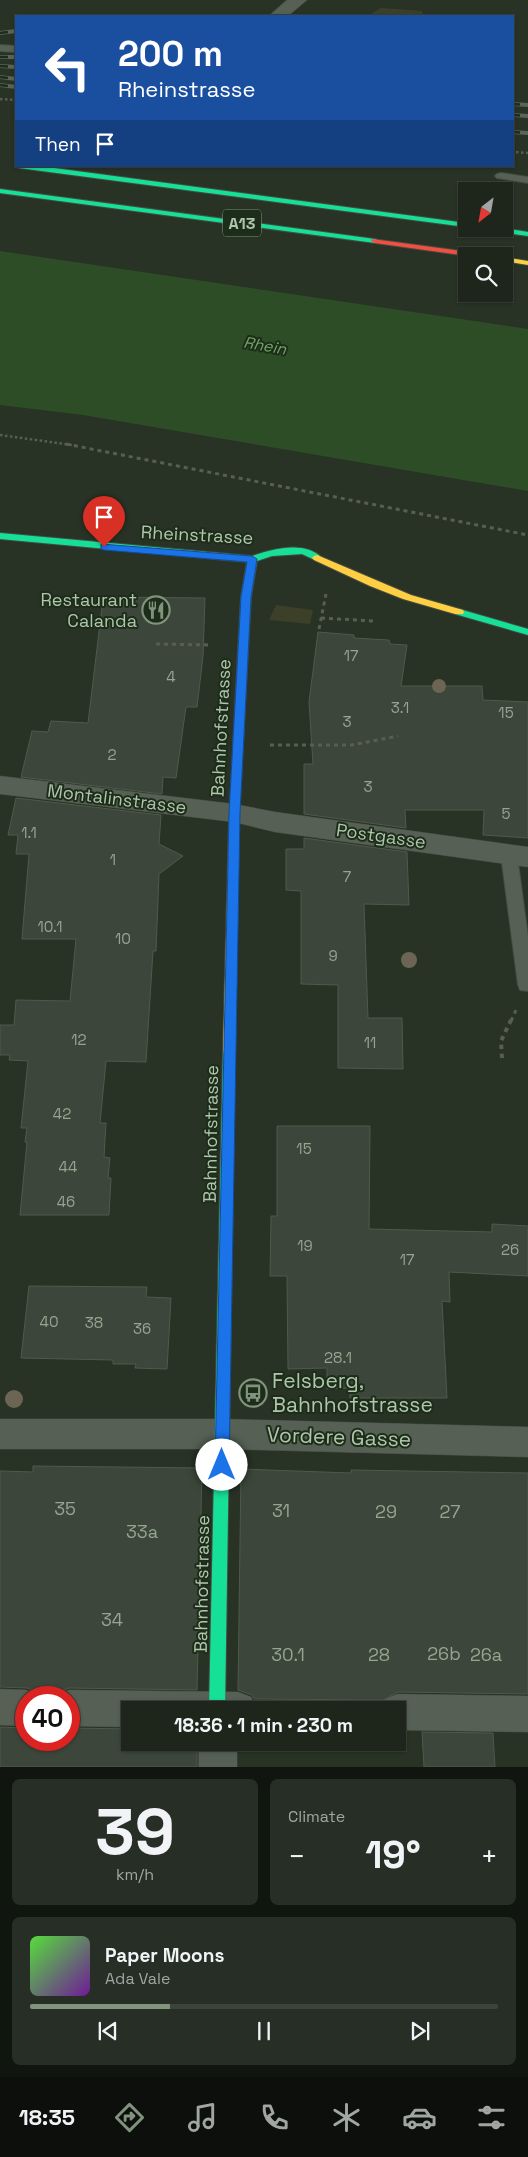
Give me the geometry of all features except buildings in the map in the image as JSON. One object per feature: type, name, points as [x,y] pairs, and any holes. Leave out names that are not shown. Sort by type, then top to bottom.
[{"type":"main road","name":"A13","points":[[22,167],[458,225]]},
{"type":"main road","name":"A13","points":[[0,191],[458,253]]},
{"type":"main road","points":[[513,232],[528,234]]},
{"type":"main road","points":[[513,260],[528,263]]},
{"type":"main road","name":"Rheinstrasse","points":[[0,536],[252,559],[271,553],[303,551],[373,584],[400,594],[528,632]]},
{"type":"main road","name":"Bahnhofstrasse","points":[[217,1701],[234,813],[246,597],[252,559]]},
{"type":"street","points":[[279,15],[298,0]]},
{"type":"street","name":"Montalinstrasse","points":[[0,785],[234,813]]},
{"type":"street","name":"Postgasse","points":[[234,813],[275,822],[519,856]]},
{"type":"street","name":"Vordere Gasse","points":[[0,1434],[222,1434],[528,1442]]},
{"type":"street","points":[[0,1707],[15,1708]]},
{"type":"street","points":[[80,1708],[121,1709]]},
{"type":"street","points":[[406,1712],[528,1714]]},
{"type":"street","points":[[218,1751],[218,1767]]},
{"type":"lane","points":[[0,48],[15,48]]},
{"type":"lane","points":[[501,176],[528,180]]},
{"type":"lane","points":[[519,856],[526,985],[528,985]]},
{"type":"path","points":[[0,99],[15,100]]},
{"type":"path","points":[[514,152],[528,153]]},
{"type":"path","points":[[0,435],[60,443],[528,535]]},
{"type":"path","points":[[319,629],[326,594]]},
{"type":"path","points":[[321,618],[374,621]]},
{"type":"path","points":[[156,644],[215,645]]},
{"type":"path","points":[[238,744],[305,746],[361,744],[377,743],[398,736]]},
{"type":"path","points":[[502,1058],[501,1041],[528,985]]},
{"type":"shaded area","points":[[381,8],[422,11],[423,15],[369,15]]},
{"type":"shaded area","points":[[276,605],[313,610],[310,624],[269,620]]},
{"type":"water","name":"Rhein","points":[[0,251],[528,329],[528,491],[83,415],[0,405]]},
{"type":"railway","points":[[0,33],[15,31]]},
{"type":"railway","points":[[0,57],[15,57]]},
{"type":"railway","points":[[0,66],[15,67]]},
{"type":"railway","points":[[0,77],[15,79]]},
{"type":"railway","points":[[0,85],[15,87]]},
{"type":"railway","points":[[514,104],[528,105]]},
{"type":"railway","points":[[514,115],[528,116]]},
{"type":"railway","points":[[514,132],[528,133]]},
{"type":"traffic: fast","points":[[27,167],[458,224]]},
{"type":"traffic: fast","points":[[0,191],[375,241]]},
{"type":"traffic: fast","points":[[513,232],[528,234]]},
{"type":"traffic: fast","points":[[0,536],[252,559],[271,553],[303,551],[317,558]]},
{"type":"traffic: fast","points":[[243,651],[246,597],[252,559]]},
{"type":"traffic: fast","points":[[459,612],[528,632]]},
{"type":"traffic: fast","points":[[217,1701],[229,1052]]},
{"type":"traffic: slow","points":[[513,260],[528,263]]},
{"type":"traffic: slow","points":[[317,558],[373,584],[407,597],[459,612]]},
{"type":"traffic: slow","points":[[229,1052],[234,822]]},
{"type":"traffic: jam","points":[[375,241],[458,252]]},
{"type":"traffic: jam","points":[[234,822],[243,651]]},
{"type":"place","name":"Restaurant Calanda","points":[[156,610]]},
{"type":"place","name":"Felsberg, Bahnhofstrasse","points":[[253,1393]]},
{"type":"route","points":[[104,547],[252,559],[246,597],[234,813],[222,1465]]}]
